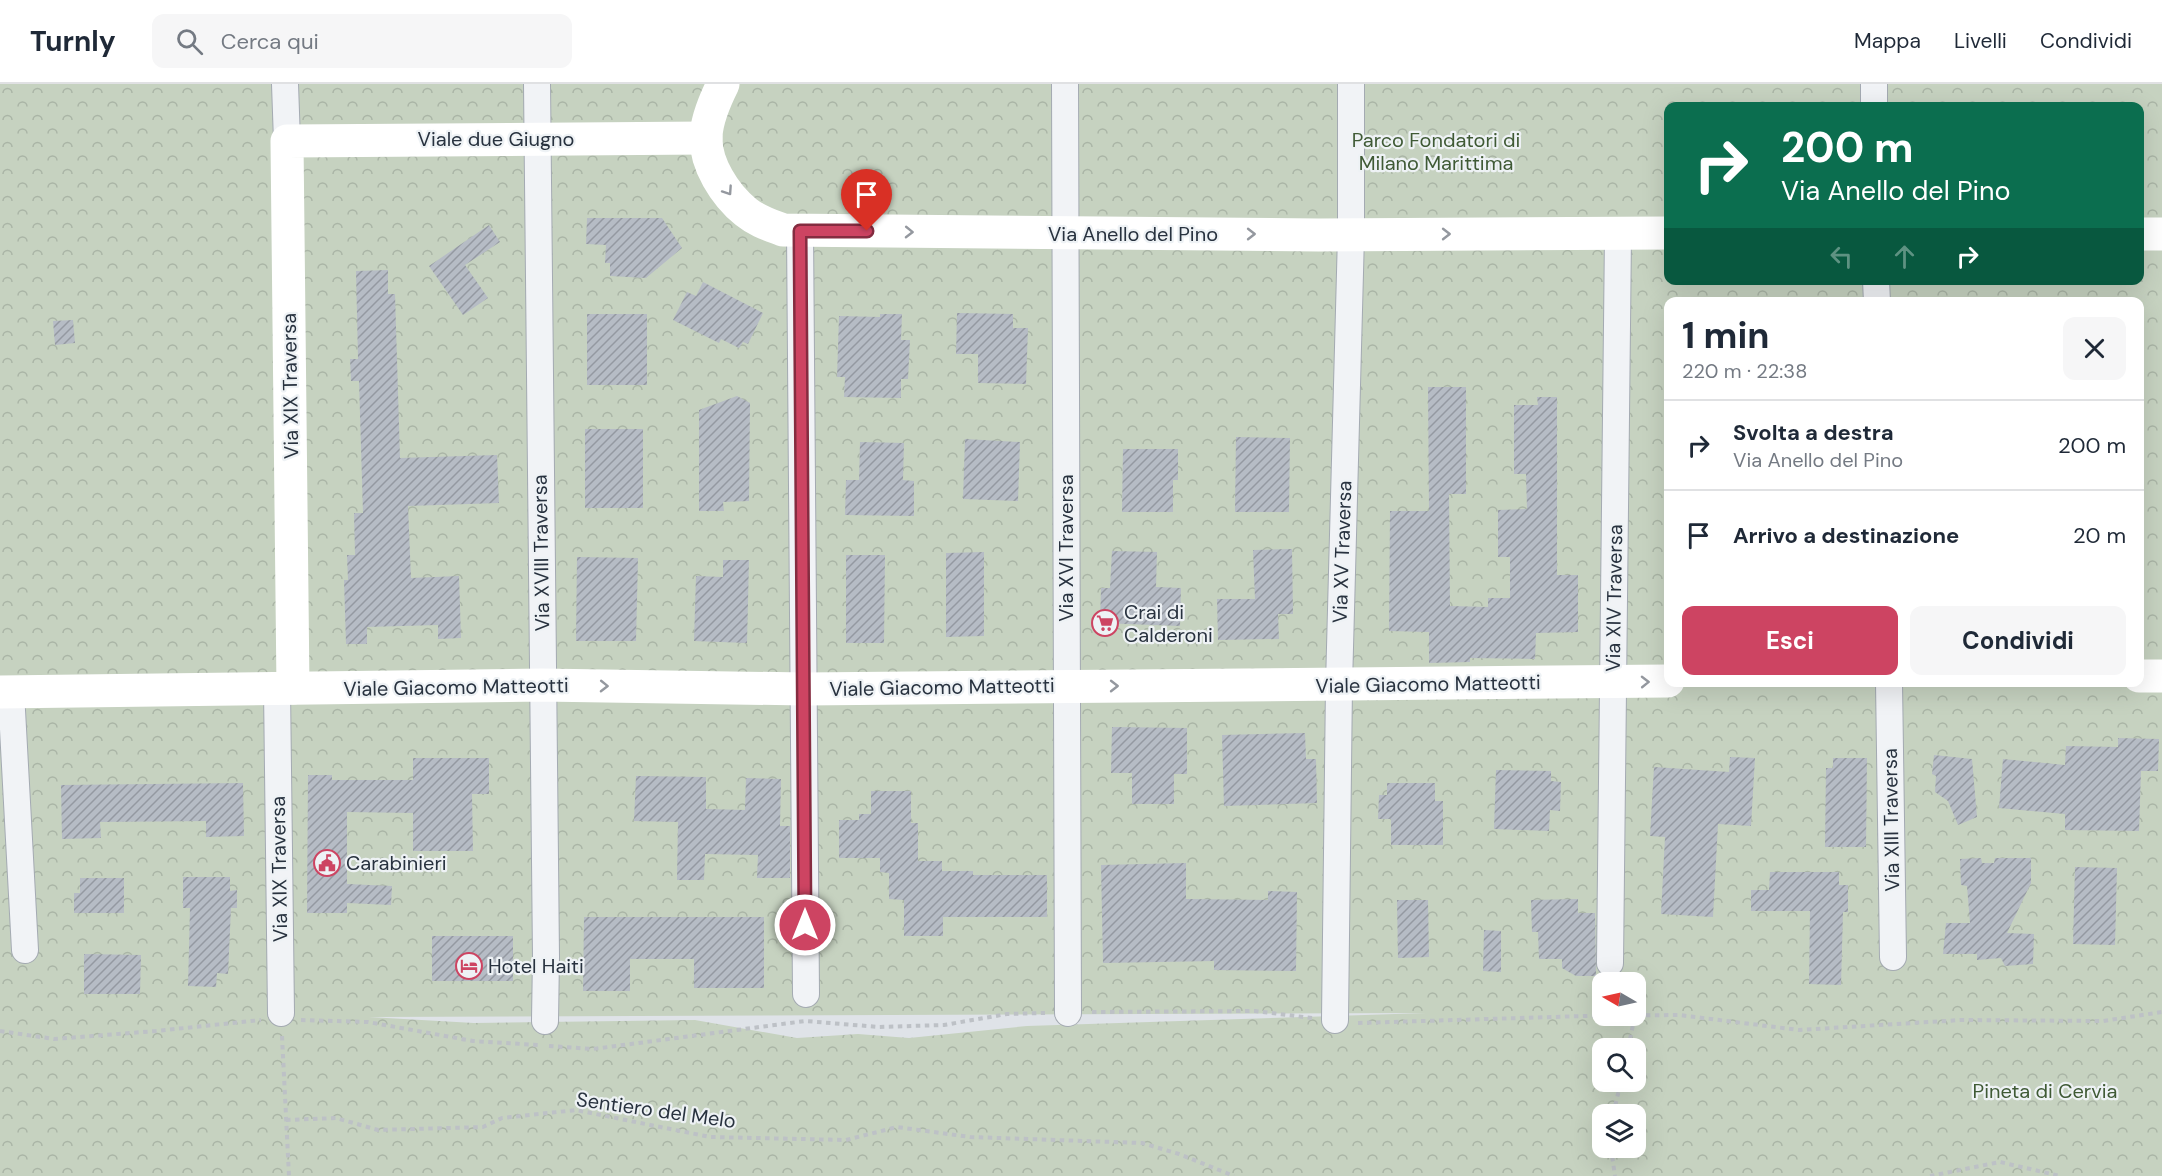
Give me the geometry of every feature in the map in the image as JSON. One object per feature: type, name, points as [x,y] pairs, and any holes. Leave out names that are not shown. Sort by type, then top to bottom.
[{"type":"street","name":"Via XIX Traversa","points":[[282,1021],[287,141],[285,84]]},
{"type":"street","name":"Via XVIII Traversa","points":[[537,84],[545,1021]]},
{"type":"street","name":"Via Anello del Pino","points":[[723,84],[709,116],[706,138],[712,168],[740,206],[764,223],[783,230],[1351,235],[1664,233]]},
{"type":"street","name":"Via XVI Traversa","points":[[1065,84],[1068,1013]]},
{"type":"street","name":"Via XV Traversa","points":[[1335,1020],[1339,685],[1351,235],[1351,84]]},
{"type":"street","points":[[1874,84],[1874,102]]},
{"type":"street","name":"Viale due Giugno","points":[[287,141],[706,138]]},
{"type":"street","points":[[800,231],[806,994]]},
{"type":"street","name":"Via XIV Traversa","points":[[1610,963],[1618,234]]},
{"type":"street","points":[[2144,234],[2162,234]]},
{"type":"street","points":[[2144,676],[2162,676]]},
{"type":"street","name":"Viale Giacomo Matteotti","points":[[6,692],[542,685],[804,689],[1664,681]]},
{"type":"street","name":"Via XIII Traversa","points":[[1889,687],[1893,957]]},
{"type":"street","points":[[6,692],[25,950]]},
{"type":"path","points":[[0,1031],[54,1039],[156,1031],[250,1020],[368,1022],[473,1041],[593,1049],[805,1021],[879,1027],[944,1024],[1007,1014],[1254,1011],[1366,1024],[1592,1017]]},
{"type":"path","points":[[1646,1016],[1679,1015],[1799,1030],[1962,1020],[2103,1021],[2162,1012]]},
{"type":"path","points":[[282,1021],[290,1176]]},
{"type":"path","name":"Sentiero del Melo","points":[[286,1120],[336,1118],[378,1130],[483,1127],[502,1118],[576,1110],[710,1137],[846,1140],[897,1127],[970,1137],[1142,1143],[1179,1154],[1234,1176]]},
{"type":"path","points":[[1612,1158],[1615,1176]]},
{"type":"path","points":[[1930,1176],[2000,1162],[2060,1176]]},
{"type":"green space","points":[[0,84],[2162,84],[2162,1176],[0,1176]],"holes":[[[1426,1013],[1027,1026],[909,1038],[858,1034],[797,1038],[695,1020],[474,1023],[369,1017]]]},
{"type":"building","points":[[587,218],[662,218],[682,248],[646,278],[610,276],[610,263],[605,263],[606,245],[586,244]]},
{"type":"building","points":[[489,225],[500,242],[465,265],[488,298],[463,315],[429,266]]},
{"type":"building","points":[[388,270],[388,294],[395,294],[400,458],[497,455],[499,503],[408,506],[411,578],[459,576],[461,638],[438,639],[438,625],[367,627],[367,644],[346,644],[344,580],[348,580],[347,555],[355,555],[354,513],[363,513],[359,381],[351,381],[350,359],[358,359],[356,271]]},
{"type":"building","points":[[703,282],[763,313],[748,344],[743,342],[739,348],[721,339],[719,343],[673,320],[687,292],[696,296]]},
{"type":"building","points":[[957,313],[1013,314],[1013,328],[1028,328],[1026,384],[978,383],[978,354],[956,354]]},
{"type":"building","points":[[587,314],[647,314],[647,385],[587,385]]},
{"type":"building","points":[[880,314],[902,314],[901,340],[910,340],[908,379],[901,379],[901,398],[844,397],[845,377],[837,377],[839,316],[880,317]]},
{"type":"building","points":[[73,320],[75,343],[55,345],[53,321]]},
{"type":"building","points":[[1428,387],[1466,387],[1466,494],[1449,494],[1450,606],[1488,607],[1488,598],[1510,598],[1510,557],[1498,557],[1498,510],[1527,509],[1526,474],[1514,474],[1514,405],[1538,405],[1537,397],[1557,397],[1557,575],[1578,575],[1578,632],[1536,633],[1535,659],[1470,658],[1470,662],[1429,663],[1429,632],[1389,631],[1390,511],[1429,511]]},
{"type":"building","points":[[737,396],[750,403],[749,501],[723,502],[724,511],[699,511],[699,410]]},
{"type":"building","points":[[585,429],[643,429],[643,508],[585,508]]},
{"type":"building","points":[[1236,437],[1290,438],[1289,512],[1235,512]]},
{"type":"building","points":[[965,439],[1020,442],[1018,501],[963,499]]},
{"type":"building","points":[[860,442],[904,443],[903,480],[914,481],[914,516],[845,515],[846,480],[859,480]]},
{"type":"building","points":[[1123,449],[1178,449],[1178,480],[1173,480],[1173,512],[1122,512]]},
{"type":"building","points":[[1292,549],[1293,614],[1278,614],[1279,639],[1218,640],[1217,599],[1255,599],[1253,550]]},
{"type":"building","points":[[1112,551],[1157,552],[1156,587],[1181,588],[1180,626],[1100,623],[1101,588],[1110,588]]},
{"type":"building","points":[[984,552],[984,636],[946,637],[946,553]]},
{"type":"building","points":[[846,555],[885,555],[884,643],[846,643]]},
{"type":"building","points":[[577,557],[638,558],[636,641],[576,641]]},
{"type":"building","points":[[723,560],[749,560],[747,643],[694,641],[696,576],[723,577]]},
{"type":"building","points":[[1112,727],[1187,728],[1187,774],[1174,774],[1174,804],[1132,804],[1132,773],[1111,773]]},
{"type":"building","points":[[1305,733],[1306,759],[1316,759],[1317,803],[1224,806],[1222,735]]},
{"type":"building","points":[[2118,738],[2159,739],[2158,771],[2141,771],[2139,831],[2065,830],[2065,814],[1999,808],[2003,759],[2065,765],[2066,746],[2118,747]]},
{"type":"building","points":[[1934,755],[1972,759],[1977,817],[1958,825],[1948,801],[1935,792],[1936,776],[1932,774]]},
{"type":"building","points":[[1730,757],[1755,758],[1751,826],[1718,824],[1713,917],[1661,914],[1665,837],[1650,836],[1654,767],[1729,772]]},
{"type":"building","points":[[413,758],[489,758],[489,794],[472,794],[473,851],[413,851],[413,813],[347,812],[347,884],[392,886],[391,905],[347,903],[347,913],[307,913],[308,775],[332,775],[332,780],[413,780]]},
{"type":"building","points":[[1833,758],[1867,758],[1866,847],[1825,847],[1826,768],[1833,768]]},
{"type":"building","points":[[1496,770],[1551,771],[1551,781],[1561,782],[1560,811],[1550,810],[1549,831],[1494,829]]},
{"type":"building","points":[[636,776],[706,777],[706,809],[745,810],[746,778],[781,779],[780,826],[790,826],[790,878],[757,878],[758,855],[705,854],[704,880],[677,880],[678,822],[634,821]]},
{"type":"building","points":[[243,783],[244,836],[206,837],[206,821],[100,822],[101,838],[62,839],[61,785]]},
{"type":"building","points":[[1387,783],[1435,783],[1435,801],[1443,801],[1443,845],[1391,845],[1391,819],[1378,819],[1379,795],[1387,795]]},
{"type":"building","points":[[871,791],[911,791],[911,823],[918,823],[918,861],[942,861],[942,871],[973,871],[973,875],[1047,875],[1047,917],[943,917],[943,936],[904,936],[904,900],[889,899],[889,873],[880,872],[880,858],[839,858],[839,820],[859,820],[859,814],[871,814]]},
{"type":"building","points":[[1981,858],[1982,863],[1994,863],[1995,858],[2031,858],[2031,883],[2007,933],[2034,934],[2033,964],[2005,966],[2001,958],[1977,960],[1977,954],[1943,954],[1946,923],[1970,923],[1967,886],[1961,885],[1960,859]]},
{"type":"building","points":[[1186,863],[1186,899],[1268,900],[1268,891],[1297,892],[1296,971],[1214,970],[1214,961],[1103,963],[1101,865]]},
{"type":"building","points":[[2075,867],[2117,868],[2115,945],[2073,944]]},
{"type":"building","points":[[1770,872],[1839,872],[1839,885],[1848,885],[1848,912],[1843,912],[1841,985],[1809,984],[1810,911],[1751,911],[1751,890],[1769,890]]},
{"type":"building","points":[[183,877],[230,877],[230,891],[237,890],[237,908],[231,908],[228,974],[217,973],[216,987],[188,986],[190,908],[183,908]]},
{"type":"building","points":[[80,878],[124,878],[124,913],[74,913],[74,893],[80,893]]},
{"type":"building","points":[[1578,899],[1578,913],[1595,913],[1596,972],[1592,972],[1592,976],[1576,976],[1562,968],[1562,959],[1539,959],[1538,932],[1532,932],[1531,900]]},
{"type":"building","points":[[1397,900],[1428,900],[1429,957],[1398,958]]},
{"type":"building","points":[[584,917],[764,917],[764,988],[694,988],[694,959],[630,959],[630,991],[583,991]]},
{"type":"building","points":[[1484,930],[1501,931],[1501,972],[1483,971]]},
{"type":"building","points":[[432,936],[513,936],[513,981],[432,981]]},
{"type":"building","points":[[84,954],[141,955],[140,994],[84,994]]},
{"type":"place","name":"Crai di Calderoni","points":[[1105,623]]},
{"type":"place","name":"Carabinieri","points":[[327,863]]},
{"type":"place","name":"Hotel Haiti","points":[[469,966]]},
{"type":"route","points":[[805,925],[800,231],[867,231]]},
{"type":"park label","name":"Parco Fondatori di Milano Marittima","points":[[1436,152]]},
{"type":"park label","name":"Pineta di Cervia","points":[[2045,1091]]}]
